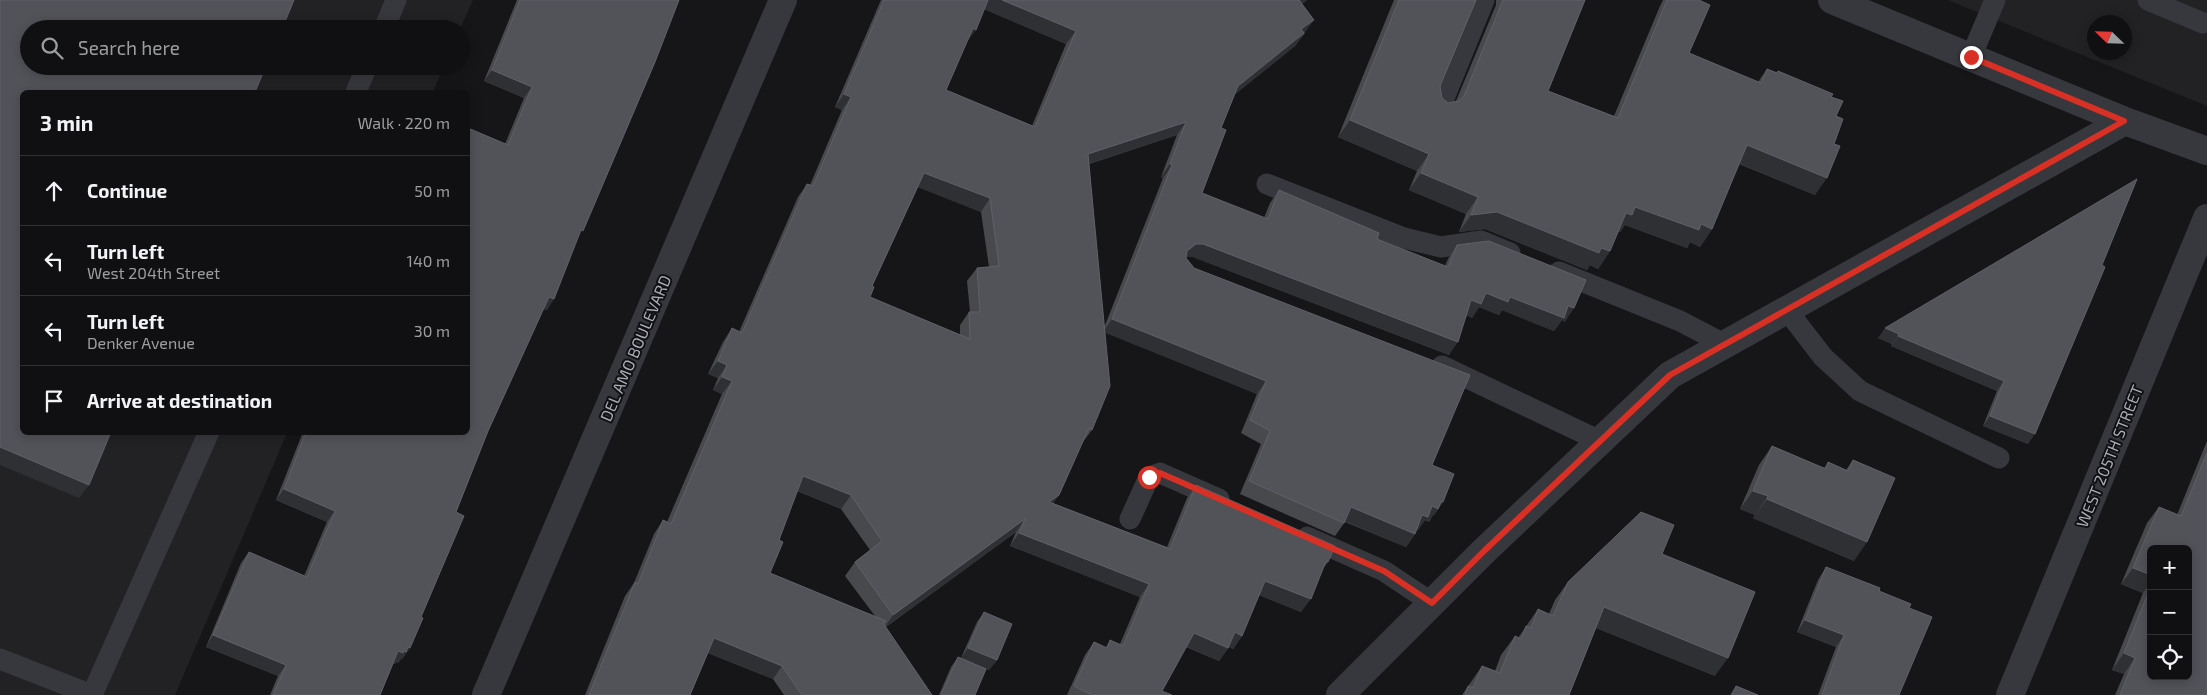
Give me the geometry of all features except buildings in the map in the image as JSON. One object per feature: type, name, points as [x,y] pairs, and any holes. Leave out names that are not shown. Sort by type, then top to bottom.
[{"type":"street","name":"DEL AMO BOULEVARD","points":[[486,695],[783,0]]},
{"type":"street","points":[[1832,0],[2124,121],[2207,151]]},
{"type":"street","points":[[1340,695],[1432,603],[1670,375],[2124,121]]},
{"type":"street","name":"WEST 205TH STREET","points":[[2010,695],[2207,218]]},
{"type":"lane","points":[[388,20],[396,0]]},
{"type":"lane","points":[[1440,108],[1484,0]]},
{"type":"lane","points":[[1971,57],[1995,0]]},
{"type":"lane","points":[[2148,0],[2203,23]]},
{"type":"lane","points":[[357,90],[364,75]]},
{"type":"lane","points":[[1266,184],[1404,238],[1441,247],[1481,241],[1680,321],[1724,344]]},
{"type":"lane","points":[[1786,309],[1823,357],[1860,391],[2000,458]]},
{"type":"lane","points":[[1426,360],[1453,370],[1600,441]]},
{"type":"lane","points":[[0,659],[92,695],[208,435]]},
{"type":"lane","points":[[1130,518],[1149,477],[1160,473],[1240,508]]},
{"type":"lane","points":[[1285,528],[1384,571],[1432,603]]},
{"type":"shaded area","points":[[0,0],[473,0],[464,20],[20,20],[20,75],[440,75],[434,90],[20,90],[20,435],[286,435],[175,695],[0,695]]},
{"type":"shaded area","points":[[1948,0],[2207,0],[2207,106],[2095,60],[2132,60],[2132,15],[2087,15],[2087,57]]},
{"type":"route","points":[[1149,477],[1160,473],[1384,571],[1432,603],[1484,551],[1670,375],[2124,121],[1971,57]]}]
